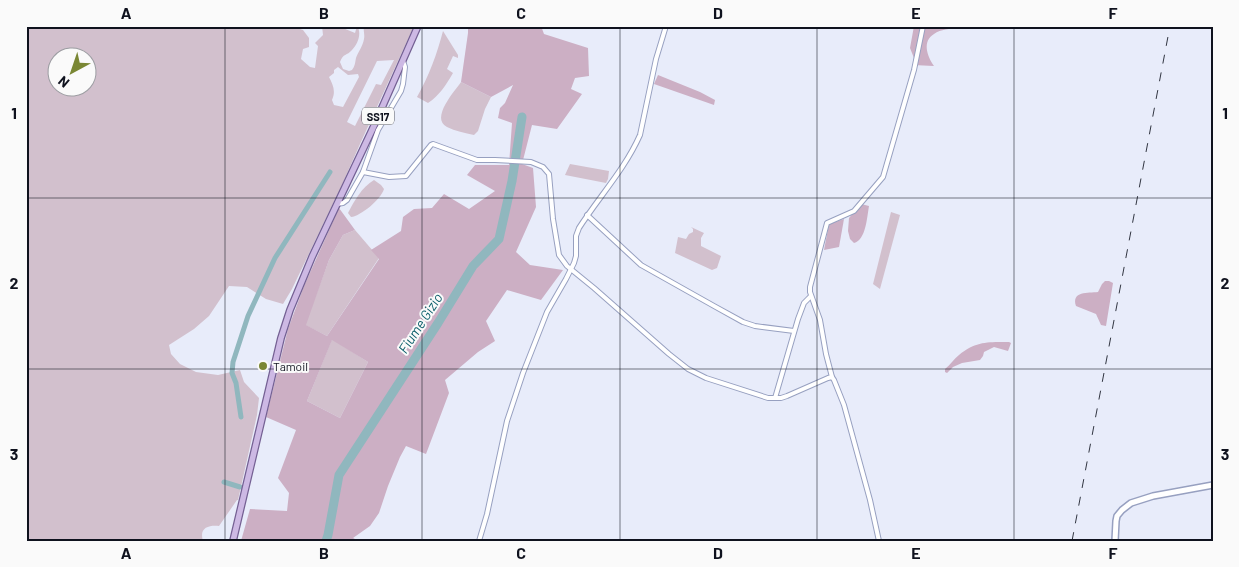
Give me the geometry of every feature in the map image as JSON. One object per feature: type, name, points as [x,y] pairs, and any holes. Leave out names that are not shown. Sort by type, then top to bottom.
[{"type":"main road","name":"SS17","points":[[233,541],[239,504],[281,338],[290,310],[312,257],[375,129],[418,26]]},
{"type":"main road","points":[[1115,541],[1117,516],[1131,503],[1153,496],[1213,485]]},
{"type":"street","points":[[479,541],[487,514],[507,421],[523,373],[547,312],[571,269],[576,256],[576,236],[579,228],[625,162],[640,135],[656,59],[666,26]]},
{"type":"street","points":[[879,541],[870,500],[844,405],[832,378],[820,320],[810,287],[827,223],[854,211],[883,177],[914,70],[923,26]]},
{"type":"street","points":[[337,204],[343,204],[347,200],[363,172],[375,129],[401,91],[405,67],[403,61]]},
{"type":"street","points":[[363,172],[389,177],[406,176],[433,144],[477,160],[511,160],[539,164],[549,174],[553,219],[559,255],[567,266],[688,369],[706,378],[768,398],[788,396],[828,378],[832,378]]},
{"type":"street","points":[[587,215],[641,265],[714,306],[743,322],[756,326],[794,331]]},
{"type":"street","points":[[775,398],[804,303],[812,296]]},
{"type":"shaded area","points":[[26,26],[299,26],[309,38],[309,47],[303,49],[301,59],[310,67],[315,68],[318,46],[315,43],[323,35],[322,26],[338,26],[355,33],[357,26],[359,32],[358,42],[350,52],[342,57],[340,62],[343,69],[349,71],[354,67],[363,42],[364,26],[414,26],[341,187],[283,304],[266,299],[247,287],[229,286],[209,316],[194,329],[169,345],[171,354],[180,364],[196,372],[218,375],[240,370],[244,382],[259,398],[238,500],[219,526],[211,526],[203,530],[203,541],[26,541]],"holes":[[[394,60],[381,85],[376,84],[355,126],[347,122],[377,61]],[[338,67],[348,75],[358,74],[359,77],[343,107],[334,105],[332,100],[333,85],[329,77]]]},
{"type":"shaded area","points":[[468,26],[541,26],[544,34],[588,48],[589,76],[575,78],[571,89],[582,94],[557,129],[532,125],[522,164],[533,168],[536,207],[516,252],[530,265],[563,270],[541,300],[507,290],[486,321],[495,341],[478,352],[445,380],[449,393],[426,454],[406,446],[388,486],[379,513],[370,526],[353,538],[359,541],[241,541],[250,509],[287,511],[289,493],[278,478],[296,430],[266,417],[288,329],[304,286],[339,208],[355,230],[343,235],[329,260],[306,325],[327,336],[379,259],[371,250],[401,231],[403,217],[414,209],[432,208],[444,194],[469,209],[495,191],[467,175],[475,165],[509,165],[512,123],[498,118],[500,108],[505,103],[513,85],[491,97],[461,82]],"holes":[[[332,340],[368,362],[340,418],[307,401]]]},
{"type":"shaded area","points":[[914,26],[959,26],[958,28],[937,32],[930,37],[927,49],[929,58],[934,66],[913,65],[914,58],[910,48]]},
{"type":"shaded area","points":[[443,31],[458,58],[453,56],[447,69],[453,73],[442,90],[428,103],[417,97],[432,65]]},
{"type":"shaded area","points":[[658,75],[715,100],[714,105],[654,84]]},
{"type":"shaded area","points":[[461,82],[491,97],[478,131],[474,135],[460,132],[442,123],[442,111]]},
{"type":"shaded area","points":[[570,164],[609,171],[608,179],[606,183],[565,175]]},
{"type":"shaded area","points":[[374,180],[384,189],[382,193],[365,210],[351,217],[348,213],[356,199],[362,190]]},
{"type":"shaded area","points":[[861,204],[869,206],[867,222],[861,238],[854,243],[850,239],[848,231],[849,218]]},
{"type":"shaded area","points":[[891,212],[900,215],[880,289],[873,284]]},
{"type":"shaded area","points":[[844,219],[839,247],[824,250],[829,224]]},
{"type":"shaded area","points":[[691,227],[704,233],[701,238],[701,246],[721,256],[717,268],[712,270],[675,253],[678,237],[686,239],[693,232]]},
{"type":"shaded area","points":[[355,230],[379,258],[327,336],[305,325],[329,260],[343,235]]},
{"type":"shaded area","points":[[1105,281],[1113,283],[1106,326],[1101,325],[1096,314],[1076,306],[1075,301],[1078,295],[1098,292]]},
{"type":"shaded area","points":[[332,339],[368,362],[340,418],[307,401]]},
{"type":"shaded area","points":[[988,342],[1011,343],[1008,351],[994,347],[984,352],[980,360],[962,363],[953,367],[947,373],[945,372],[945,369],[957,357],[971,347]]},
{"type":"waterway","name":"Fiume Gizio","points":[[326,541],[339,475],[473,266],[499,239],[512,181],[522,117]]},
{"type":"waterway","points":[[241,417],[236,383],[232,373],[233,362],[248,316],[275,258],[330,172]]},
{"type":"waterway","points":[[224,482],[240,487]]},
{"type":"railway","points":[[1072,541],[1170,26]]},
{"type":"place","name":"Tamoil","points":[[263,366]]}]
